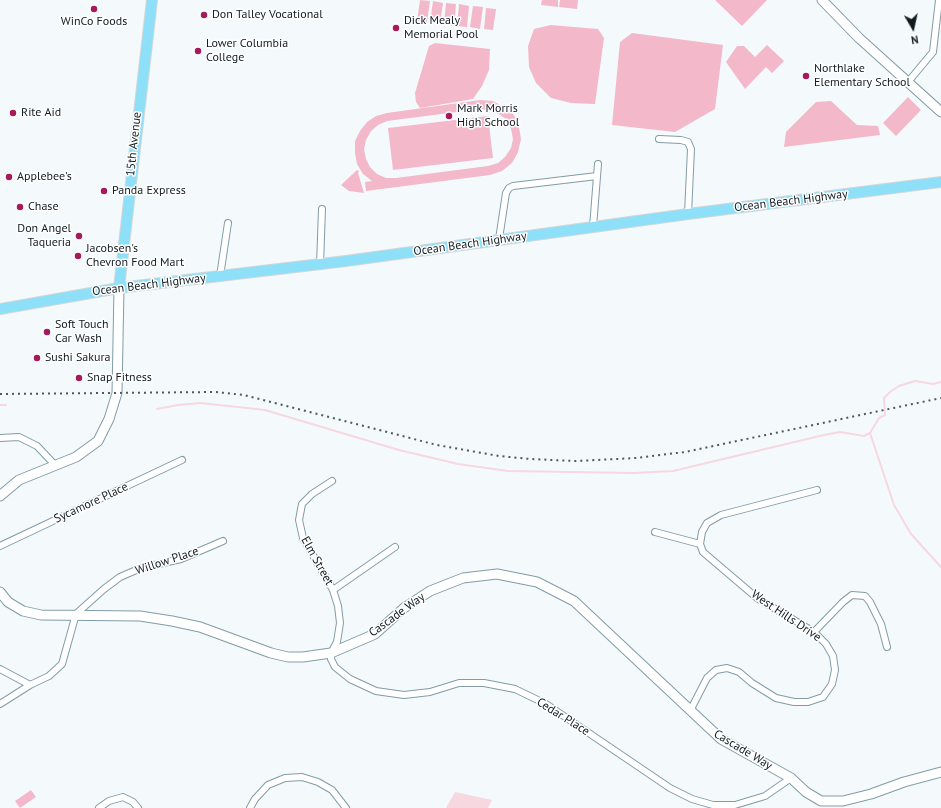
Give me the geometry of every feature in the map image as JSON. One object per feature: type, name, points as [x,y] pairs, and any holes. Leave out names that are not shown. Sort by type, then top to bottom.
[{"type":"main road","name":"15th Avenue","points":[[119,288],[152,0]]},
{"type":"main road","name":"Ocean Beach Highway","points":[[0,309],[119,288],[320,265],[500,239],[941,182]]},
{"type":"street","points":[[822,0],[859,38],[941,112]]},
{"type":"street","points":[[908,82],[933,52],[939,0]]},
{"type":"street","points":[[659,139],[681,140],[688,142],[691,149],[688,214]]},
{"type":"street","points":[[593,227],[598,164]]},
{"type":"street","points":[[500,239],[506,193],[509,188],[513,186],[597,176]]},
{"type":"street","points":[[320,265],[322,209]]},
{"type":"street","points":[[220,276],[228,223]]},
{"type":"street","points":[[0,496],[19,480],[76,457],[98,441],[109,419],[117,393],[119,288]]},
{"type":"street","points":[[0,438],[19,437],[37,446],[55,465]]},
{"type":"street","name":"Sycamore Place","points":[[0,546],[182,460]]},
{"type":"street","name":"Elm Street","points":[[331,653],[336,642],[340,623],[338,606],[333,590],[303,538],[299,520],[302,504],[312,494],[332,481]]},
{"type":"street","points":[[655,532],[700,544],[702,532],[707,523],[721,515],[817,490]]},
{"type":"street","name":"Willow Place","points":[[76,614],[120,577],[141,568],[181,559],[223,541]]},
{"type":"street","name":"West Hills Drive","points":[[690,711],[707,678],[716,670],[727,668],[739,672],[752,684],[776,698],[794,702],[808,702],[822,697],[832,684],[835,670],[833,656],[826,644],[814,632],[757,598],[703,552],[700,544]]},
{"type":"street","points":[[333,590],[395,547]]},
{"type":"street","name":"Cascade Way","points":[[0,592],[8,602],[23,610],[56,616],[76,614],[140,616],[172,621],[200,628],[271,653],[288,657],[331,653],[374,634],[404,608],[430,591],[463,578],[497,574],[537,582],[574,601],[721,739],[791,778],[821,804],[843,801],[871,794],[904,782],[941,772]]},
{"type":"street","points":[[814,632],[842,602],[852,595],[865,596],[870,602],[881,624],[887,647]]},
{"type":"street","points":[[0,704],[30,685],[48,676],[62,664],[76,614]]},
{"type":"street","name":"Cedar Place","points":[[331,653],[331,659],[335,667],[350,679],[376,691],[404,694],[430,692],[459,684],[484,682],[515,689],[546,704],[670,788],[692,799],[713,805],[736,805],[765,796],[791,778]]},
{"type":"street","points":[[0,669],[30,685]]},
{"type":"street","points":[[250,808],[255,799],[268,785],[285,778],[302,777],[318,782],[332,790],[346,808]]},
{"type":"street","points":[[100,808],[109,801],[123,797],[133,802],[138,808]]},
{"type":"shaded area","points":[[420,0],[430,1],[427,22],[417,21]]},
{"type":"shaded area","points":[[542,0],[558,0],[558,7],[541,5]]},
{"type":"shaded area","points":[[560,0],[578,0],[577,9],[559,7]]},
{"type":"shaded area","points":[[715,0],[767,0],[742,26]]},
{"type":"shaded area","points":[[433,1],[443,3],[440,24],[430,23]]},
{"type":"shaded area","points":[[446,3],[456,4],[454,26],[444,24]]},
{"type":"shaded area","points":[[459,4],[469,6],[467,27],[457,26]]},
{"type":"shaded area","points":[[473,6],[483,7],[480,29],[470,27]]},
{"type":"shaded area","points":[[486,8],[496,9],[493,30],[484,29]]},
{"type":"shaded area","points":[[551,25],[598,29],[604,38],[595,104],[571,103],[551,98],[536,83],[529,67],[528,46],[534,29]]},
{"type":"shaded area","points":[[632,33],[723,45],[715,109],[675,132],[612,125],[620,42]]},
{"type":"shaded area","points":[[435,43],[490,49],[489,70],[482,86],[473,99],[420,108],[416,102],[415,93],[429,46]]},
{"type":"shaded area","points":[[767,45],[784,61],[772,73],[766,67],[745,89],[726,62],[737,46],[744,46],[755,57]]},
{"type":"shaded area","points":[[908,97],[921,110],[896,136],[883,123]]},
{"type":"shaded area","points":[[480,100],[493,101],[514,115],[519,127],[521,139],[518,152],[512,163],[502,171],[490,175],[366,191],[365,182],[372,181],[363,174],[357,164],[355,141],[367,122],[376,116],[387,113]],"holes":[[[480,109],[490,110],[507,120],[513,139],[511,148],[505,157],[498,163],[488,166],[386,178],[377,174],[370,167],[366,159],[364,149],[366,140],[371,131],[378,125],[387,121]]]},
{"type":"shaded area","points":[[831,101],[857,125],[878,126],[880,135],[784,147],[786,132],[816,102]]},
{"type":"shaded area","points":[[488,116],[493,158],[393,170],[388,128]]},
{"type":"shaded area","points":[[357,170],[359,171],[358,173],[364,193],[349,191],[341,185]]},
{"type":"shaded area","points":[[31,790],[36,797],[20,808],[15,801]]},
{"type":"shaded area","points":[[455,792],[492,800],[488,808],[446,808]]},
{"type":"waterway","points":[[157,409],[201,403],[265,410],[399,450],[458,464],[508,471],[634,473],[673,471],[840,432],[864,436],[870,433],[879,418],[885,415],[884,398],[890,392],[899,386],[915,381],[933,384],[941,382]]},
{"type":"waterway","points":[[0,405],[6,405]]},
{"type":"waterway","points":[[870,433],[894,505],[911,534],[941,567]]},
{"type":"railway","points":[[0,394],[216,392],[244,395],[437,445],[499,456],[576,461],[636,458],[685,452],[941,398]]},
{"type":"place","name":"WinCo Foods","points":[[94,9]]},
{"type":"place","name":"Don Talley Vocational","points":[[204,15]]},
{"type":"place","name":"Dick Mealy Memorial Pool","points":[[396,28]]},
{"type":"place","name":"Lower Columbia College","points":[[198,51]]},
{"type":"place","name":"Northlake Elementary School","points":[[806,76]]},
{"type":"place","name":"Rite Aid","points":[[13,113]]},
{"type":"place","name":"Mark Morris High School","points":[[449,116]]},
{"type":"place","name":"Applebee's","points":[[9,177]]},
{"type":"place","name":"Panda Express","points":[[104,191]]},
{"type":"place","name":"Chase","points":[[20,207]]},
{"type":"place","name":"Don Angel Taqueria","points":[[79,236]]},
{"type":"place","name":"Jacobsen's Chevron Food Mart","points":[[78,256]]},
{"type":"place","name":"Soft Touch Car Wash","points":[[47,332]]},
{"type":"place","name":"Sushi Sakura","points":[[37,358]]},
{"type":"place","name":"Snap Fitness","points":[[79,378]]}]
